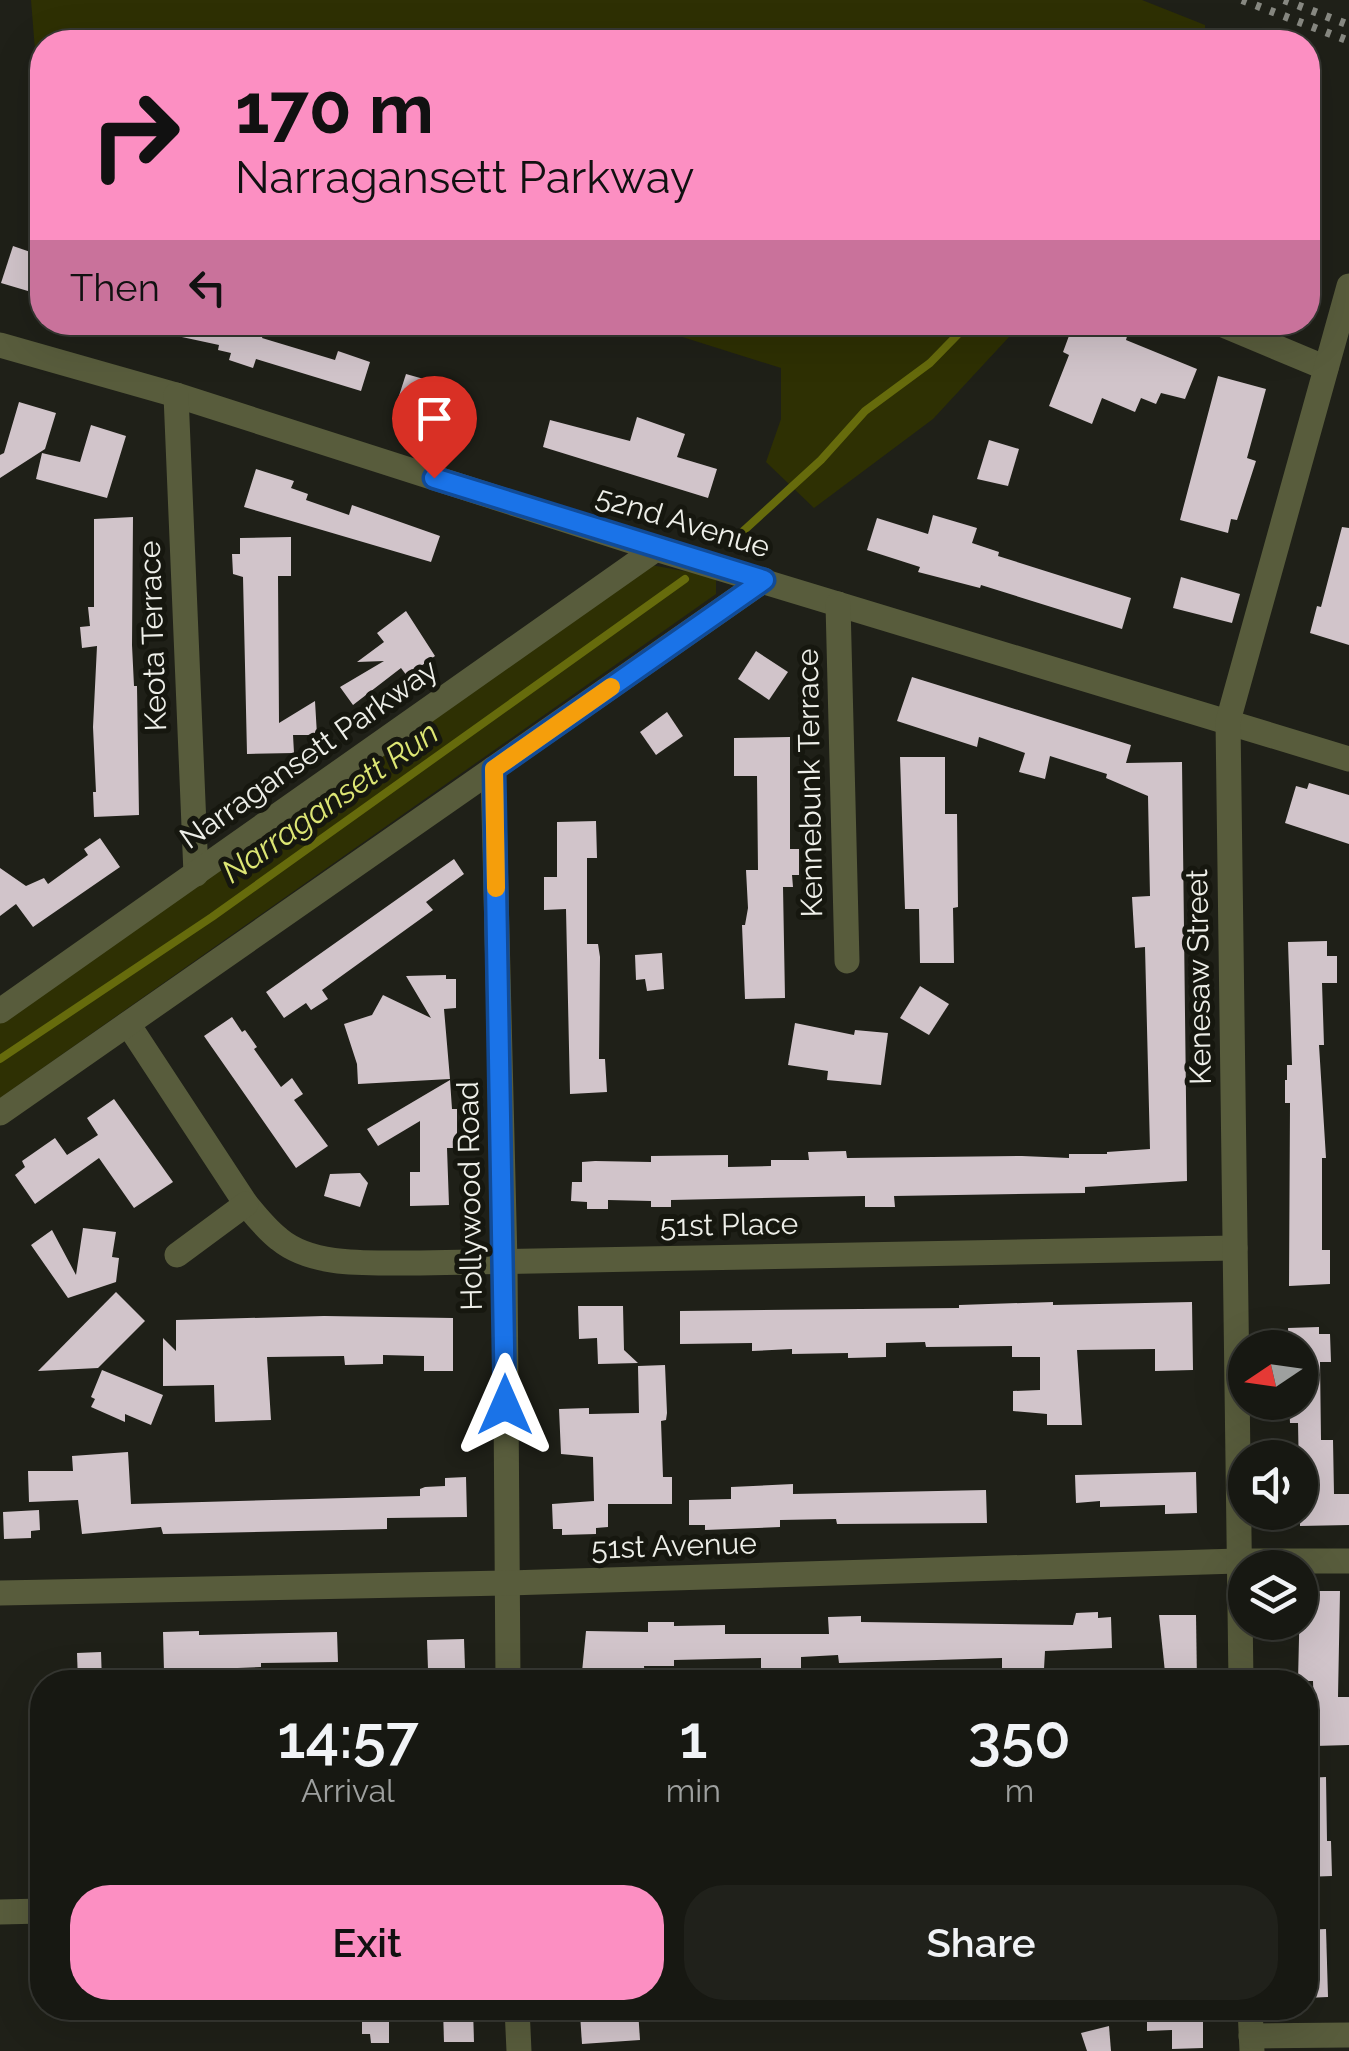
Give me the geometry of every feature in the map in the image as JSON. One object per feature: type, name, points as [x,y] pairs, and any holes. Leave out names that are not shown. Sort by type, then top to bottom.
[{"type":"street","name":"Kenesaw Street","points":[[1238,1550],[1228,721],[1349,286]]},
{"type":"street","points":[[1247,335],[1326,368]]},
{"type":"street","name":"52nd Avenue","points":[[0,345],[176,395],[656,550],[1349,759]]},
{"type":"street","name":"Keota Terrace","points":[[176,395],[196,874]]},
{"type":"street","name":"Narragansett Parkway","points":[[0,1012],[656,550]]},
{"type":"street","points":[[0,1114],[764,580]]},
{"type":"street","name":"Kennebunk Terrace","points":[[838,604],[846,960]]},
{"type":"street","name":"Hollywood Road","points":[[494,769],[505,1262],[508,1670]]},
{"type":"street","name":"51st Place","points":[[128,1024],[246,1204],[280,1241],[312,1255],[358,1262],[505,1262],[1235,1248]]},
{"type":"street","points":[[177,1256],[246,1204]]},
{"type":"street","name":"51st Avenue","points":[[0,1593],[506,1583],[1228,1561]]},
{"type":"street","name":"51st Avenue","points":[[1318,1561],[1349,1561]]},
{"type":"street","name":"Kenesaw Street","points":[[1240,1640],[1241,1670]]},
{"type":"street","points":[[0,1912],[30,1911]]},
{"type":"street","points":[[517,2020],[518,2051]]},
{"type":"street","points":[[1252,2043],[1349,2035]]},
{"type":"shaded area","points":[[31,0],[1142,0],[1205,25],[1205,30],[33,30]]},
{"type":"shaded area","points":[[676,335],[1011,335],[933,419],[814,508],[766,462],[781,419],[781,368]]},
{"type":"shaded area","points":[[651,565],[716,577],[716,594],[0,1098],[0,1022]]},
{"type":"building","points":[[13,246],[30,252],[30,292],[1,283]]},
{"type":"building","points":[[173,335],[263,335],[262,338],[335,360],[338,351],[370,362],[361,391],[256,359],[253,368],[229,360],[231,353],[218,350],[219,345]]},
{"type":"building","points":[[1069,335],[1127,335],[1126,340],[1197,369],[1185,399],[1161,393],[1156,404],[1141,398],[1135,412],[1102,398],[1092,424],[1049,406],[1069,355],[1063,352]]},
{"type":"building","points":[[406,374],[438,383],[429,412],[397,402]]},
{"type":"building","points":[[1218,376],[1266,389],[1247,458],[1256,461],[1237,520],[1231,519],[1228,533],[1180,520]]},
{"type":"building","points":[[19,402],[56,413],[45,449],[0,478],[0,455],[4,453]]},
{"type":"building","points":[[637,417],[685,434],[677,457],[717,469],[708,498],[543,447],[550,420],[630,441]]},
{"type":"building","points":[[91,425],[126,436],[107,498],[36,479],[42,453],[80,462]]},
{"type":"building","points":[[989,440],[1019,449],[1008,486],[977,479]]},
{"type":"building","points":[[256,469],[294,481],[291,488],[308,494],[306,500],[349,515],[352,505],[440,536],[431,562],[244,507]]},
{"type":"building","points":[[933,515],[977,528],[972,543],[999,552],[998,556],[1131,598],[1122,629],[981,585],[980,588],[918,572],[920,567],[867,550],[877,518],[928,534]]},
{"type":"building","points":[[133,517],[132,645],[137,686],[139,815],[94,817],[97,646],[82,648],[80,627],[90,626],[88,607],[94,607],[94,519]]},
{"type":"building","points":[[1342,527],[1349,528],[1349,645],[1310,633],[1317,606],[1321,607]]},
{"type":"building","points":[[291,537],[291,576],[278,576],[279,723],[315,701],[317,735],[293,735],[294,753],[247,754],[243,577],[233,574],[232,554],[240,554],[240,538]]},
{"type":"building","points":[[1181,577],[1240,594],[1232,623],[1173,608]]},
{"type":"building","points":[[406,611],[435,656],[407,676],[401,668],[353,705],[340,687],[384,661],[357,662],[384,642],[377,633]]},
{"type":"building","points":[[756,651],[788,672],[769,700],[738,679]]},
{"type":"building","points":[[912,677],[1131,745],[1126,763],[1182,762],[1187,1181],[1085,1187],[1085,1193],[894,1196],[895,1207],[865,1207],[865,1196],[671,1200],[671,1207],[651,1207],[651,1201],[608,1200],[608,1209],[587,1209],[587,1202],[571,1201],[572,1182],[582,1182],[582,1162],[651,1162],[651,1156],[728,1155],[728,1167],[771,1166],[771,1160],[809,1160],[808,1152],[846,1151],[847,1158],[1069,1158],[1069,1154],[1150,1149],[1145,947],[1135,948],[1132,897],[1150,896],[1148,796],[1106,778],[1107,774],[1050,756],[1045,779],[1019,772],[1025,753],[979,737],[977,747],[897,721]]},
{"type":"building","points":[[667,712],[683,736],[656,755],[640,732]]},
{"type":"building","points":[[790,737],[790,849],[799,849],[799,875],[792,875],[793,887],[783,887],[785,998],[745,999],[742,925],[748,908],[746,870],[758,870],[757,776],[734,776],[734,738]]},
{"type":"building","points":[[900,757],[945,757],[945,814],[957,814],[954,963],[920,963],[919,909],[905,909]]},
{"type":"building","points":[[1309,783],[1349,795],[1349,844],[1285,823],[1296,786],[1307,789]]},
{"type":"building","points":[[596,821],[597,858],[587,858],[587,944],[598,944],[600,957],[599,1059],[605,1059],[607,1092],[570,1094],[566,909],[544,910],[544,877],[557,877],[557,822]]},
{"type":"building","points":[[100,838],[120,867],[33,927],[16,904],[0,916],[0,868],[26,886],[44,878],[48,884],[88,855],[84,849]]},
{"type":"building","points":[[454,859],[464,874],[426,902],[433,910],[322,990],[328,999],[311,1010],[306,1003],[284,1018],[266,992]]},
{"type":"building","points":[[1327,941],[1327,956],[1337,956],[1337,983],[1322,983],[1324,1045],[1319,1045],[1326,1158],[1322,1158],[1322,1250],[1330,1250],[1330,1284],[1289,1286],[1290,1103],[1285,1103],[1285,1080],[1287,1065],[1292,1065],[1288,942]]},
{"type":"building","points":[[662,953],[664,989],[647,991],[645,979],[636,980],[635,955]]},
{"type":"building","points":[[446,975],[446,979],[456,979],[456,1008],[444,1009],[450,1079],[358,1084],[357,1064],[344,1024],[372,1015],[383,995],[431,1018],[406,976]]},
{"type":"building","points":[[920,986],[949,1004],[929,1035],[900,1018]]},
{"type":"building","points":[[232,1017],[257,1047],[254,1049],[281,1087],[292,1078],[303,1094],[294,1100],[328,1146],[296,1168],[204,1036]]},
{"type":"building","points":[[795,1023],[854,1035],[855,1030],[888,1033],[881,1085],[827,1080],[828,1071],[788,1065]]},
{"type":"building","points":[[450,1080],[452,1109],[457,1109],[457,1148],[447,1148],[449,1205],[410,1206],[410,1172],[420,1172],[420,1121],[378,1146],[367,1129]]},
{"type":"building","points":[[114,1099],[173,1182],[134,1208],[99,1158],[35,1204],[15,1175],[25,1167],[22,1161],[55,1138],[67,1155],[98,1135],[87,1118]]},
{"type":"building","points":[[360,1173],[368,1183],[360,1207],[324,1196],[330,1174]]},
{"type":"building","points":[[83,1228],[116,1232],[112,1257],[119,1258],[116,1282],[68,1298],[31,1245],[52,1230],[76,1275]]},
{"type":"building","points":[[116,1292],[145,1321],[98,1368],[38,1371]]},
{"type":"building","points":[[1053,1302],[1192,1302],[1193,1370],[1155,1371],[1155,1349],[1077,1350],[1082,1425],[1047,1425],[1047,1414],[1013,1411],[1013,1391],[1040,1390],[1040,1357],[1012,1357],[1012,1346],[926,1347],[925,1342],[886,1343],[886,1357],[848,1358],[848,1353],[752,1351],[752,1343],[680,1344],[680,1311],[959,1308]]},
{"type":"building","points":[[578,1306],[623,1306],[624,1350],[638,1363],[598,1364],[597,1338],[579,1339]]},
{"type":"building","points":[[453,1318],[453,1371],[424,1371],[424,1356],[383,1355],[383,1364],[345,1365],[344,1356],[267,1357],[271,1420],[215,1422],[214,1385],[163,1386],[163,1338],[176,1351],[176,1320]]},
{"type":"building","points":[[1319,1327],[1319,1334],[1330,1334],[1331,1362],[1320,1362],[1321,1440],[1333,1440],[1334,1494],[1349,1494],[1349,1525],[1318,1526],[1318,1440],[1298,1440],[1298,1423],[1290,1420],[1318,1420],[1318,1330],[1288,1328]]},
{"type":"building","points":[[665,1365],[663,1477],[672,1477],[672,1504],[608,1504],[608,1527],[596,1528],[596,1534],[562,1535],[562,1529],[553,1529],[552,1504],[594,1501],[593,1457],[561,1454],[559,1409],[589,1408],[589,1414],[639,1413],[638,1366]]},
{"type":"building","points":[[102,1370],[163,1395],[151,1425],[125,1414],[125,1422],[91,1407]]},
{"type":"building","points":[[128,1452],[131,1504],[420,1496],[420,1489],[425,1487],[445,1486],[445,1478],[466,1477],[467,1517],[387,1518],[387,1529],[163,1534],[161,1527],[82,1534],[78,1500],[29,1502],[28,1471],[73,1471],[72,1456]]},
{"type":"building","points":[[1196,1472],[1197,1513],[1165,1514],[1165,1505],[1100,1507],[1100,1501],[1076,1503],[1075,1475]]},
{"type":"building","points":[[793,1484],[793,1494],[986,1490],[987,1523],[837,1524],[836,1519],[780,1520],[780,1527],[705,1530],[705,1525],[689,1525],[689,1500],[731,1499],[731,1487]]},
{"type":"building","points":[[39,1510],[40,1530],[31,1531],[31,1538],[4,1539],[3,1512]]},
{"type":"building","points":[[1318,1591],[1340,1591],[1338,1697],[1349,1697],[1349,1745],[1318,1746],[1318,1670],[1298,1670],[1299,1640],[1318,1640]]},
{"type":"building","points":[[1098,1612],[1098,1618],[1111,1617],[1112,1648],[1045,1651],[1044,1669],[1002,1669],[1002,1658],[839,1663],[838,1655],[801,1657],[801,1670],[761,1670],[761,1658],[674,1660],[674,1666],[644,1666],[644,1670],[582,1670],[586,1631],[648,1632],[648,1622],[725,1625],[725,1634],[829,1634],[828,1617],[861,1616],[861,1622],[1073,1625],[1076,1613]]},
{"type":"building","points":[[1159,1615],[1196,1615],[1197,1670],[1165,1670]]},
{"type":"building","points":[[163,1632],[337,1632],[338,1662],[164,1670]]},
{"type":"building","points":[[464,1639],[465,1668],[428,1669],[427,1640]]},
{"type":"building","points":[[101,1652],[102,1670],[78,1670],[77,1653]]},
{"type":"building","points":[[1318,1777],[1326,1777],[1332,1876],[1318,1877]]},
{"type":"building","points":[[1318,1929],[1326,1929],[1328,1997],[1318,1997]]},
{"type":"building","points":[[362,2020],[389,2020],[389,2043],[371,2043],[370,2034],[362,2034]]},
{"type":"building","points":[[443,2020],[473,2020],[474,2042],[444,2042]]},
{"type":"building","points":[[580,2020],[639,2020],[640,2040],[582,2044]]},
{"type":"building","points":[[1147,2020],[1203,2020],[1203,2048],[1172,2049],[1172,2030],[1147,2031]]},
{"type":"building","points":[[1109,2026],[1111,2051],[1087,2051],[1081,2033]]},
{"type":"waterway","name":"Narragansett Run","points":[[740,534],[821,460],[865,411],[930,363],[957,335]]},
{"type":"waterway","name":"Narragansett Run","points":[[0,1059],[212,917],[685,579]]},
{"type":"railway","points":[[1242,0],[1349,41]]},
{"type":"railway","points":[[1284,0],[1349,25]]},
{"type":"slow traffic","points":[[496,888],[494,769],[611,687]]},
{"type":"route","points":[[434,478],[656,550],[764,580],[494,769],[505,1405]]}]
